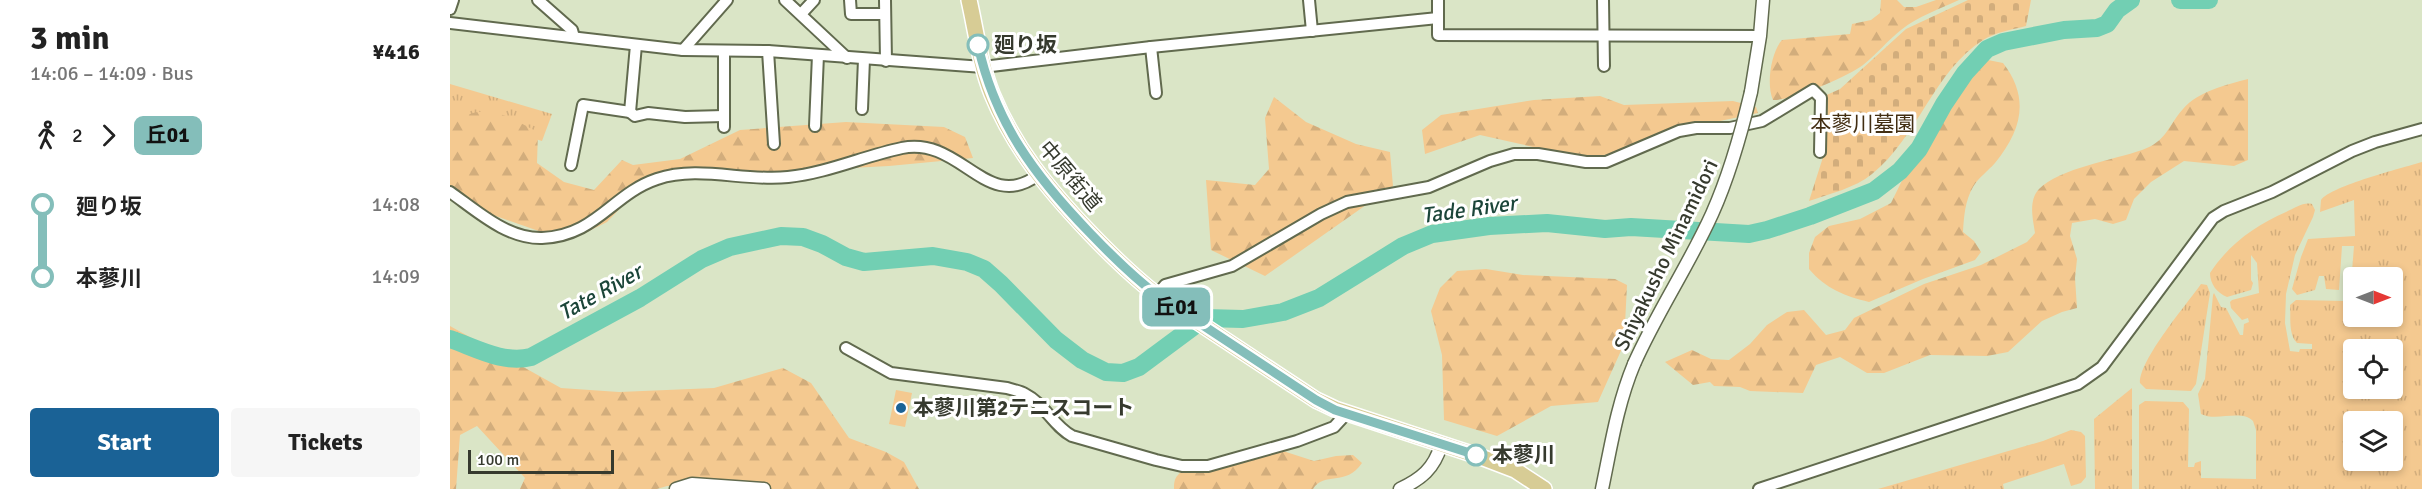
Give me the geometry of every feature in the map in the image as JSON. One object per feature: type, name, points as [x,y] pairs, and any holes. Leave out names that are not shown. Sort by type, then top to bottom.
[{"type":"main road","name":"中原街道","points":[[969,0],[983,67],[1004,120],[1023,154],[1038,175],[1121,265],[1157,295],[1316,400],[1346,414],[1515,470],[1544,489]]},
{"type":"street","points":[[450,9],[453,0]]},
{"type":"street","points":[[538,0],[572,30],[574,37]]},
{"type":"street","points":[[683,50],[727,0]]},
{"type":"street","points":[[785,0],[847,58]]},
{"type":"street","points":[[801,14],[814,0]]},
{"type":"street","points":[[850,0],[851,14],[885,14]]},
{"type":"street","points":[[885,0],[886,61]]},
{"type":"street","points":[[1309,0],[1312,31]]},
{"type":"street","points":[[1438,0],[1438,35],[1760,36]]},
{"type":"street","points":[[1603,0],[1604,66]]},
{"type":"street","name":"Shiyakusho Minamidori","points":[[1602,489],[1622,392],[1651,327],[1702,235],[1721,193],[1741,137],[1760,36],[1763,0]]},
{"type":"street","points":[[450,23],[683,50],[768,51],[983,67],[1151,47],[1438,18]]},
{"type":"street","points":[[630,112],[636,45]]},
{"type":"street","points":[[1151,47],[1156,93]]},
{"type":"street","points":[[571,165],[583,105],[630,112],[635,116],[648,113],[724,122],[724,51]]},
{"type":"street","points":[[768,51],[774,144]]},
{"type":"street","points":[[814,126],[818,55]]},
{"type":"street","points":[[862,109],[864,59]]},
{"type":"street","points":[[1157,295],[1165,285],[1232,266],[1321,214],[1347,202],[1429,187],[1490,161],[1514,154],[1538,154],[1586,162],[1606,162],[1679,131],[1696,128],[1730,128],[1762,121],[1814,90],[1821,98],[1820,152]]},
{"type":"street","points":[[1759,489],[2078,384],[2102,367],[2213,218],[2224,211],[2272,192],[2352,150],[2422,129]]},
{"type":"street","points":[[450,192],[505,229],[524,236],[542,238],[580,229],[594,222],[640,187],[658,179],[679,175],[786,178],[914,146],[942,151],[985,179],[1001,186],[1019,186],[1038,175]]},
{"type":"street","points":[[846,348],[891,373],[1007,388],[1025,394],[1043,408],[1061,430],[1072,436],[1182,466],[1208,466],[1297,441],[1334,427],[1346,414]]},
{"type":"street","points":[[1400,489],[1422,478],[1441,445]]},
{"type":"street","points":[[676,489],[692,484],[764,489]]},
{"type":"green space","points":[[1881,0],[1897,0],[1904,7],[1916,7],[1936,0],[1959,0],[1908,25],[1863,65],[1846,75],[1806,92],[1773,100],[1770,86],[1771,69],[1775,52],[1782,40],[1850,34],[1852,24],[1871,20],[1880,13]]},
{"type":"green space","name":"本蓼川墓園","points":[[1968,0],[2031,0],[2026,26],[1988,37],[1966,53],[1938,86],[1902,142],[1872,174],[1850,187],[1809,201],[1824,154],[1822,97],[1840,89],[1906,29]]},
{"type":"green space","points":[[1988,60],[2003,63],[2012,76],[2017,89],[2019,114],[2017,126],[2004,151],[1970,192],[1964,214],[1963,232],[1974,241],[1981,252],[1975,260],[1869,302],[1844,294],[1822,282],[1809,269],[1809,253],[1815,237],[1829,226],[1860,219],[1891,203],[1920,144],[1954,90],[1973,67]]},
{"type":"green space","points":[[2248,79],[2248,160],[2234,166],[2184,161],[2151,182],[2134,199],[2126,220],[2113,224],[2095,219],[2072,223],[2070,236],[2077,259],[2075,278],[2077,308],[2042,321],[2008,352],[1987,356],[1930,355],[1884,373],[1867,373],[1840,357],[1816,365],[1803,393],[1750,391],[1740,387],[1714,386],[1710,382],[1693,385],[1665,362],[1692,350],[1711,359],[1729,360],[1750,344],[1767,325],[1787,312],[1804,310],[1826,335],[1845,330],[1854,318],[1924,284],[1981,265],[2027,242],[2035,233],[2033,199],[2039,189],[2048,182],[2073,170],[2150,146],[2162,138],[2183,109],[2196,98],[2231,83]]},
{"type":"green space","points":[[450,84],[552,114],[542,141],[450,114]]},
{"type":"green space","points":[[1600,96],[1624,105],[1733,101],[1756,107],[1758,113],[1701,125],[1619,152],[1599,156],[1582,158],[1480,135],[1425,154],[1422,130],[1441,115],[1534,100]]},
{"type":"green space","points":[[1274,97],[1306,122],[1356,144],[1390,152],[1393,186],[1265,276],[1211,250],[1206,180],[1255,185],[1269,169],[1265,118]]},
{"type":"green space","points":[[450,110],[467,115],[486,111],[504,115],[538,132],[537,163],[564,182],[594,190],[622,160],[633,165],[680,159],[740,130],[846,122],[944,127],[965,137],[973,158],[889,166],[680,177],[634,194],[607,222],[577,237],[550,235],[450,200]]},
{"type":"green space","points":[[2422,162],[2422,489],[2139,489],[2139,405],[2145,401],[2183,402],[2189,409],[2188,467],[2194,467],[2195,463],[2201,461],[2201,478],[2256,479],[2256,430],[2253,421],[2242,416],[2214,417],[2201,414],[2198,394],[2205,379],[2214,293],[2221,307],[2226,308],[2240,335],[2243,335],[2244,324],[2249,322],[2248,318],[2242,320],[2231,308],[2230,302],[2259,293],[2257,263],[2251,255],[2253,283],[2251,290],[2227,297],[2217,291],[2211,281],[2210,273],[2234,244],[2264,223],[2305,204],[2312,204],[2315,210],[2295,255],[2286,294],[2285,323],[2290,351],[2299,352],[2300,349],[2312,349],[2312,344],[2297,343],[2291,330],[2290,305],[2296,300],[2343,301],[2343,327],[2403,327],[2403,267],[2352,267],[2354,246],[2342,246],[2339,290],[2326,289],[2324,276],[2319,276],[2315,290],[2297,295],[2292,289],[2308,239],[2355,236],[2354,200],[2320,212],[2321,200],[2352,183]]},
{"type":"green space","points":[[1486,269],[1523,275],[1615,279],[1627,285],[1624,344],[1598,402],[1551,406],[1497,436],[1444,420],[1442,355],[1431,311],[1440,288],[1457,271]]},
{"type":"green space","points":[[2201,284],[2207,285],[2210,293],[2196,384],[2191,391],[2146,389],[2140,383],[2147,361],[2165,332]]},
{"type":"green space","points":[[450,326],[561,388],[619,392],[714,388],[783,368],[811,383],[849,438],[886,452],[904,462],[919,489],[726,489],[667,486],[657,489],[520,489],[525,478],[477,426],[460,435],[456,489],[450,489]]},
{"type":"green space","points":[[2132,388],[2132,489],[2095,489],[2094,419]]},
{"type":"green space","name":"本蓼川第2テニスコート","points":[[896,390],[912,393],[905,427],[889,424]]},
{"type":"green space","points":[[2071,430],[2081,432],[2085,436],[2086,477],[2081,483],[2071,486],[2064,464],[2003,484],[2004,489],[1878,489],[2043,441]]},
{"type":"green space","points":[[1260,448],[1283,451],[1314,461],[1353,455],[1362,463],[1349,475],[1323,481],[1313,489],[1174,489],[1177,477],[1184,469],[1204,460]]},
{"type":"waterway","name":"Tade River","points":[[450,339],[500,357],[521,359],[531,357],[640,298],[702,259],[730,247],[781,236],[803,237],[846,257],[864,262],[933,256],[967,262],[984,269],[1056,340],[1082,360],[1106,372],[1123,373],[1139,367],[1205,318],[1243,319],[1283,312],[1319,298],[1403,246],[1432,234],[1489,226],[1547,223],[1605,229],[1631,227],[1749,234],[1810,216],[1874,191],[1900,171],[1919,149],[1944,104],[1965,73],[1987,49],[2003,42],[2064,30],[2097,28],[2107,24],[2117,10],[2131,0]]},
{"type":"waterway","name":"Tade River","points":[[2180,0],[2209,0]]},
{"type":"bus line","name":"丘01","points":[[978,45],[992,91],[1004,120],[1023,154],[1056,196],[1133,276],[1157,295],[1316,400],[1335,410],[1476,455]]},
{"type":"place","name":"廻り坂","points":[[978,45]]},
{"type":"place","name":"本蓼川第2テニスコート","points":[[901,408]]},
{"type":"place","name":"本蓼川","points":[[1476,455]]},
{"type":"water label","name":"Tate River","points":[[600,292]]}]
